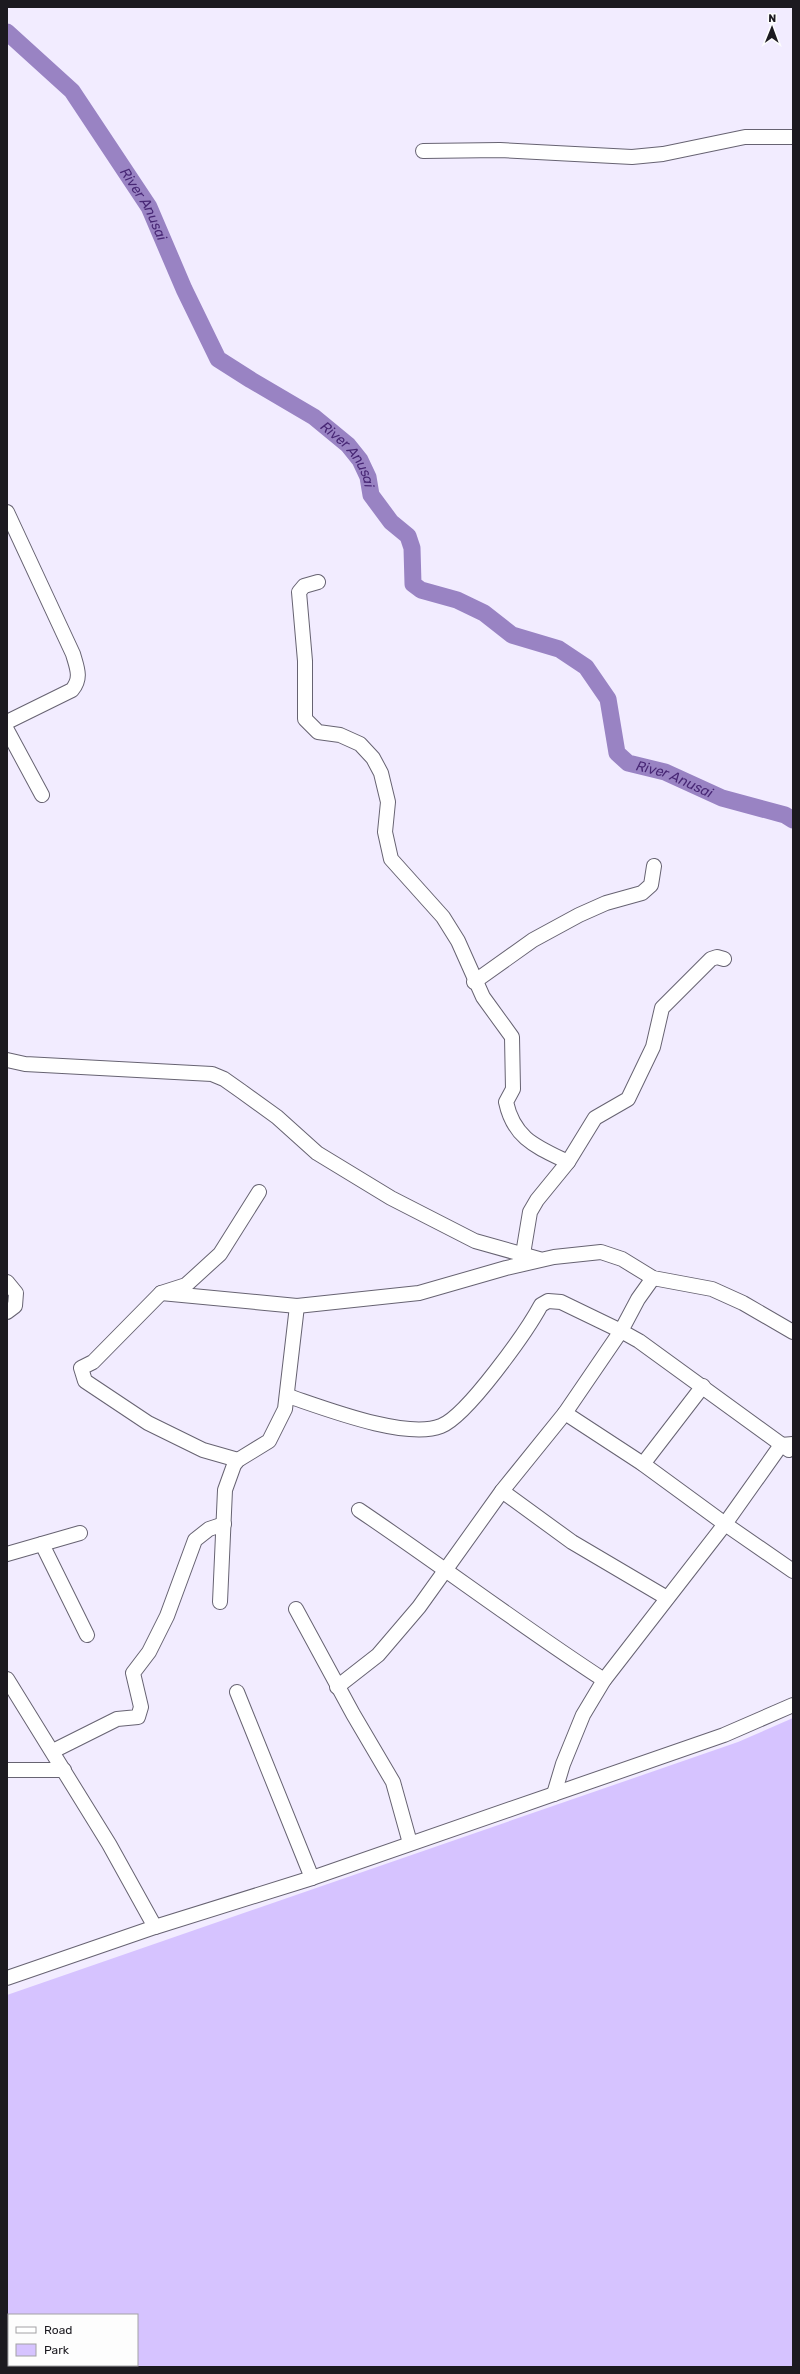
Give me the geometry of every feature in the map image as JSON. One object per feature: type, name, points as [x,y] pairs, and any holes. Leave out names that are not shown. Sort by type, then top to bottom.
[{"type":"street","points":[[423,151],[500,150],[632,157],[670,153],[739,138],[793,137]]},
{"type":"street","points":[[7,512],[73,654],[79,675],[78,681],[72,690],[7,722]]},
{"type":"street","points":[[318,582],[304,586],[299,592],[305,661],[305,719],[318,732],[352,739],[366,750],[373,758],[386,788],[388,802],[385,832],[391,859],[443,917],[458,941],[474,982],[492,1012],[512,1036],[513,1089],[506,1102],[513,1124],[534,1145],[568,1162]]},
{"type":"street","points":[[7,730],[42,795]]},
{"type":"street","points":[[474,982],[534,940],[579,915],[606,903],[642,893],[651,886],[654,866]]},
{"type":"street","points":[[523,1254],[532,1207],[568,1162],[595,1118],[628,1099],[654,1047],[662,1008],[711,959],[717,957],[724,959]]},
{"type":"street","points":[[7,1060],[25,1064],[212,1074],[224,1079],[277,1117],[316,1153],[391,1198],[474,1240],[541,1260]]},
{"type":"street","points":[[238,1460],[203,1450],[148,1423],[85,1381],[81,1375],[80,1368],[93,1362],[161,1293],[186,1285],[220,1254],[259,1192]]},
{"type":"street","points":[[161,1293],[297,1306],[419,1293],[541,1260],[601,1252],[622,1259],[653,1278],[712,1289],[744,1303],[793,1332]]},
{"type":"street","points":[[337,1687],[378,1655],[447,1570],[502,1491],[565,1413],[621,1331],[638,1299],[653,1278]]},
{"type":"street","points":[[7,1282],[16,1294],[15,1306],[7,1312]]},
{"type":"street","points":[[288,1396],[386,1426],[428,1429],[441,1426],[452,1420],[472,1401],[541,1305],[548,1301],[554,1300],[580,1309],[639,1341],[787,1444],[793,1454]]},
{"type":"street","points":[[220,1602],[225,1490],[230,1473],[238,1460],[269,1441],[285,1409],[288,1396],[297,1306]]},
{"type":"street","points":[[643,1464],[702,1386]]},
{"type":"street","points":[[565,1413],[643,1464],[725,1524],[793,1571]]},
{"type":"street","points":[[554,1794],[563,1764],[583,1714],[604,1680],[787,1444]]},
{"type":"street","points":[[502,1491],[572,1542],[667,1598]]},
{"type":"street","points":[[359,1510],[447,1570],[524,1628],[604,1680]]},
{"type":"street","points":[[53,1750],[117,1720],[138,1717],[141,1707],[132,1678],[133,1673],[149,1652],[167,1616],[195,1540],[209,1529],[224,1524]]},
{"type":"street","points":[[7,1554],[80,1533]]},
{"type":"street","points":[[42,1544],[87,1635]]},
{"type":"street","points":[[296,1609],[337,1687],[393,1782],[410,1843]]},
{"type":"street","points":[[7,1679],[53,1750],[109,1844],[155,1927]]},
{"type":"street","points":[[237,1692],[312,1878]]},
{"type":"street","points":[[7,1978],[155,1927],[312,1878],[724,1735],[793,1705]]},
{"type":"street","points":[[7,1770],[64,1770]]},
{"type":"green space","points":[[793,1718],[793,2367],[7,2367],[7,1995],[738,1742]]},
{"type":"waterway","name":"River Anusai","points":[[7,32],[72,91],[149,207],[184,289],[218,359],[314,417],[348,445],[360,460],[368,477],[371,495],[391,522],[408,536],[412,548],[413,584],[421,590],[457,600],[484,613],[512,635],[559,649],[586,667],[608,699],[617,753],[628,763],[665,772],[722,798],[785,815],[793,820]]}]
